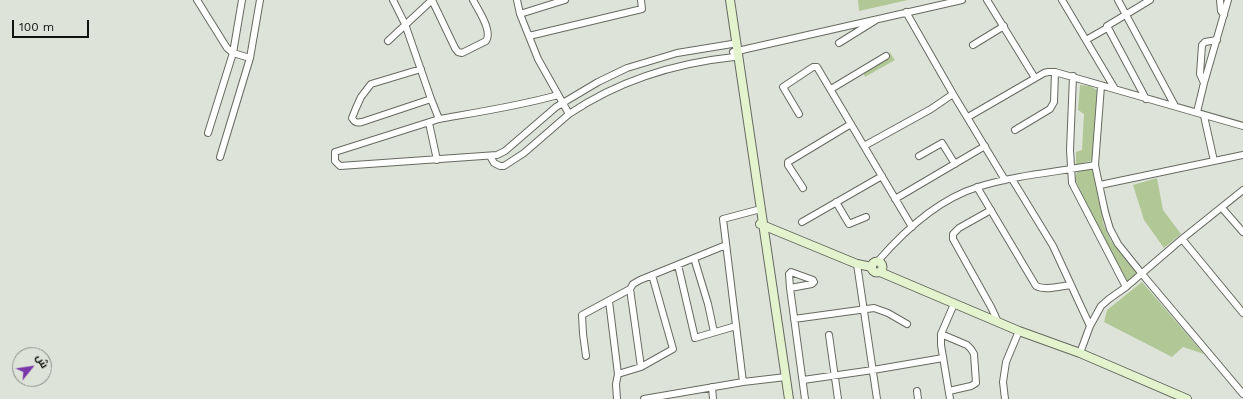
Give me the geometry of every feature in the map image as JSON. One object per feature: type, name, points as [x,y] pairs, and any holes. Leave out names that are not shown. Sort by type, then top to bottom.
[{"type":"main road","points":[[725,0],[784,377],[789,399]]},
{"type":"main road","points":[[730,0],[734,51]]},
{"type":"main road","points":[[752,166],[757,210],[761,225]]},
{"type":"main road","points":[[761,225],[857,264],[875,264],[874,272],[880,272],[1019,331],[1080,353],[1187,399]]},
{"type":"main road","points":[[784,377],[784,399]]},
{"type":"street","points":[[197,0],[227,48],[233,53],[250,58]]},
{"type":"street","points":[[208,132],[233,53],[242,0]]},
{"type":"street","points":[[220,157],[250,58],[260,0]]},
{"type":"street","points":[[394,0],[405,24],[439,119]]},
{"type":"street","points":[[388,41],[432,0],[455,48],[458,52],[462,53],[486,41],[488,38],[488,29],[473,0]]},
{"type":"street","points":[[517,0],[520,14],[538,58],[569,114]]},
{"type":"street","points":[[520,14],[565,0]]},
{"type":"street","points":[[529,36],[642,9],[641,0]]},
{"type":"street","points":[[490,156],[494,163],[504,166],[524,153],[569,114],[587,102],[624,84],[643,77],[734,51],[962,0]]},
{"type":"street","points":[[987,0],[1035,78]]},
{"type":"street","points":[[1062,0],[1114,89]]},
{"type":"street","points":[[1118,0],[1175,106]]},
{"type":"street","points":[[1086,40],[1107,28],[1107,24],[1150,0]]},
{"type":"street","points":[[1220,0],[1220,8],[1224,15]]},
{"type":"street","points":[[1197,112],[1228,0]]},
{"type":"street","points":[[906,12],[985,146],[1053,246],[1090,326]]},
{"type":"street","points":[[838,44],[879,18]]},
{"type":"street","points":[[973,45],[1004,26]]},
{"type":"street","points":[[1107,28],[1146,99]]},
{"type":"street","points":[[1204,83],[1200,74],[1202,45],[1205,42],[1217,40]]},
{"type":"street","points":[[558,94],[543,99],[498,109],[439,119],[335,152],[335,161],[340,166],[344,166],[497,155],[505,151],[556,107],[598,82],[628,68],[677,53],[734,51]]},
{"type":"street","points":[[831,89],[886,56]]},
{"type":"street","points":[[799,114],[783,88],[785,85],[813,67],[817,67],[912,227]]},
{"type":"street","points":[[421,69],[371,84],[361,97],[352,118],[357,123],[362,122],[431,99]]},
{"type":"street","points":[[968,117],[1035,78],[1048,72],[1055,72],[1243,126]]},
{"type":"street","points":[[1015,130],[1053,106],[1055,72]]},
{"type":"street","points":[[1073,76],[1070,150],[1072,183],[1126,287]]},
{"type":"street","points":[[1101,86],[1095,165],[1110,229],[1118,244],[1142,274],[1243,394],[1240,399]]},
{"type":"street","points":[[864,146],[930,109],[953,94]]},
{"type":"street","points":[[1204,116],[1214,161]]},
{"type":"street","points":[[429,123],[437,160]]},
{"type":"street","points":[[803,188],[788,165],[788,162],[851,124]]},
{"type":"street","points":[[919,156],[942,143],[955,164]]},
{"type":"street","points":[[895,199],[985,146]]},
{"type":"street","points":[[1100,184],[1243,156]]},
{"type":"street","points":[[875,264],[912,227],[937,208],[977,187],[1095,165]]},
{"type":"street","points":[[802,222],[882,176]]},
{"type":"street","points":[[977,187],[1036,286],[1039,288],[1049,288],[1071,285]]},
{"type":"street","points":[[1080,353],[1090,326],[1101,306],[1243,190]]},
{"type":"street","points":[[836,202],[849,224],[866,217]]},
{"type":"street","points":[[1222,208],[1243,232]]},
{"type":"street","points":[[743,382],[723,219],[757,210]]},
{"type":"street","points":[[991,210],[959,228],[953,234],[953,239],[998,322]]},
{"type":"street","points":[[1182,239],[1243,313]]},
{"type":"street","points":[[586,356],[582,315],[630,289],[634,283],[726,245]]},
{"type":"street","points":[[694,258],[714,332]]},
{"type":"street","points":[[857,264],[877,399]]},
{"type":"street","points":[[678,265],[695,338],[736,326]]},
{"type":"street","points":[[618,374],[641,367],[673,349],[652,275]]},
{"type":"street","points":[[790,288],[805,399]]},
{"type":"street","points":[[630,289],[641,367]]},
{"type":"street","points":[[609,301],[618,374],[616,384],[617,399]]},
{"type":"street","points":[[950,399],[943,358],[941,334],[954,304]]},
{"type":"street","points":[[794,319],[874,308],[880,309],[907,324]]},
{"type":"street","points":[[1005,399],[1003,382],[1006,362],[1019,331]]},
{"type":"street","points":[[941,334],[966,345],[974,354],[976,382],[971,386],[948,391]]},
{"type":"street","points":[[829,335],[838,399]]},
{"type":"street","points":[[803,380],[943,358]]},
{"type":"street","points":[[645,399],[668,397],[712,387],[784,377]]},
{"type":"street","points":[[712,387],[713,399]]},
{"type":"street","points":[[917,391],[918,399]]},
{"type":"green space","points":[[858,0],[908,0],[859,11]]},
{"type":"green space","points":[[890,53],[895,60],[865,77],[862,69]]},
{"type":"green space","points":[[1080,85],[1090,86],[1097,90],[1093,160],[1076,165],[1076,152],[1082,150],[1084,114],[1078,110]]},
{"type":"green space","points":[[1092,169],[1104,226],[1111,241],[1138,274],[1126,283],[1075,179],[1077,172]]},
{"type":"green space","points":[[1157,178],[1163,210],[1181,234],[1164,248],[1144,220],[1133,185]]},
{"type":"green space","points":[[1142,282],[1204,354],[1183,347],[1172,357],[1104,322],[1107,310]]}]
